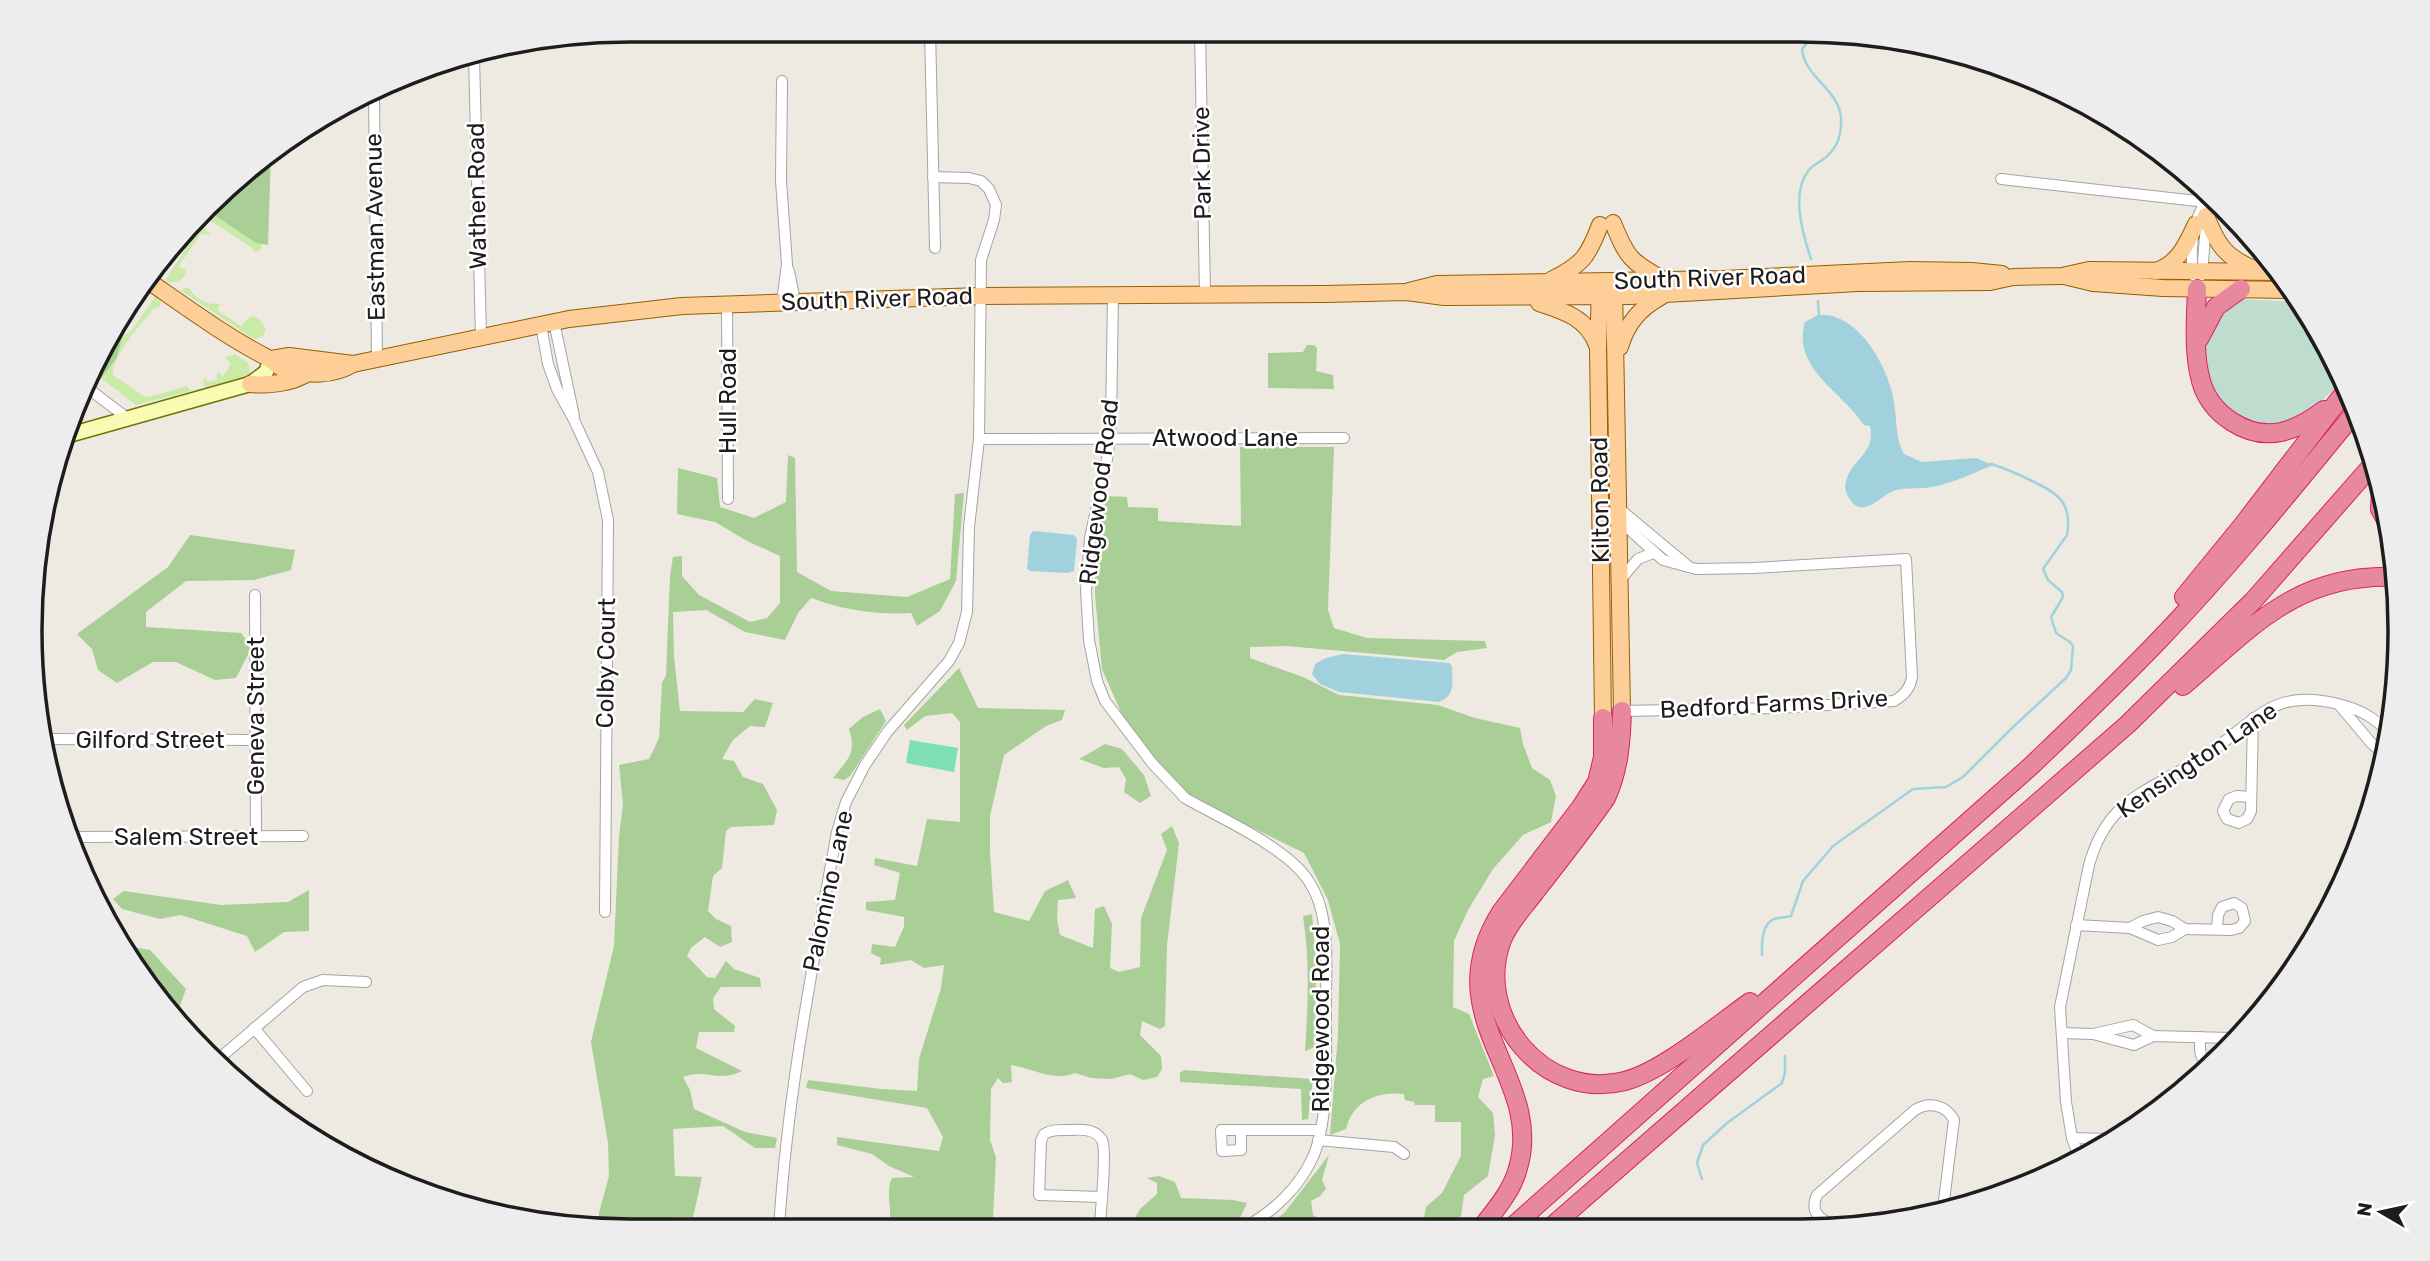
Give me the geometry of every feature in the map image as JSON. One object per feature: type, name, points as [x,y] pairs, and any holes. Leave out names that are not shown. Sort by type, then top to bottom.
[{"type":"highway","points":[[2197,278],[2198,370],[2211,402],[2222,415],[2249,430],[2278,432],[2298,427],[2311,420],[2339,396]]},
{"type":"highway","points":[[2197,346],[2216,307],[2241,289]]},
{"type":"highway","points":[[2031,766],[2053,738],[2179,604],[2339,397]]},
{"type":"highway","points":[[1522,1219],[2031,766],[2132,668],[2194,602],[2252,537],[2349,420]]},
{"type":"highway","points":[[1560,1219],[2128,724],[2253,601],[2366,472]]},
{"type":"highway","points":[[2128,724],[2169,698],[2265,616],[2300,594],[2349,579],[2385,577]]},
{"type":"highway","points":[[1622,712],[1617,765],[1606,798],[1503,938],[1495,972],[1495,990],[1502,1015],[1514,1039],[1538,1064],[1553,1073],[1587,1083],[1622,1082],[1655,1069],[1816,956]]},
{"type":"highway","points":[[1488,1219],[1504,1199],[1518,1170],[1522,1135],[1514,1098],[1483,1015],[1478,984],[1481,954],[1492,925],[1597,782],[1603,757],[1603,718]]},
{"type":"main road","points":[[2155,272],[2178,258],[2204,209]]},
{"type":"main road","points":[[2204,209],[2216,239],[2227,254],[2264,269]]},
{"type":"main road","points":[[1545,282],[1568,272],[1585,260],[1607,224],[1630,259],[1665,288],[1641,309],[1629,324],[1620,346],[1616,367]]},
{"type":"main road","name":"South River Road","points":[[271,359],[289,356],[353,364],[602,314],[727,304],[981,296],[1407,292],[1432,297],[1520,297],[1607,289],[1990,282],[2013,277],[2062,276],[2089,270],[2155,272],[2197,278],[2241,289],[2279,290]]},
{"type":"main road","name":"South River Road","points":[[2062,276],[2094,283],[2266,272]]},
{"type":"main road","name":"South River Road","points":[[1407,292],[1437,284],[1545,282],[1607,289]]},
{"type":"main road","points":[[155,285],[242,345],[271,359],[266,372],[250,384]]},
{"type":"main road","name":"Kilton Road","points":[[1603,718],[1598,348],[1607,289]]},
{"type":"main road","name":"Kilton Road","points":[[1607,289],[1616,367],[1622,712]]},
{"type":"main road","points":[[1520,297],[1577,318],[1593,334],[1598,348]]},
{"type":"main road","name":"South River Road","points":[[271,359],[286,369],[308,373],[330,373],[344,370],[353,364]]},
{"type":"main road","points":[[76,433],[250,384],[291,381],[308,373]]},
{"type":"street","points":[[930,42],[935,248]]},
{"type":"street","name":"Park Drive","points":[[1200,42],[1205,295]]},
{"type":"street","name":"Wathen Road","points":[[474,63],[481,337]]},
{"type":"street","points":[[782,81],[781,181],[789,302]]},
{"type":"street","name":"Eastman Avenue","points":[[374,101],[377,359]]},
{"type":"street","name":"Palomino Lane","points":[[780,1219],[786,1136],[800,1033],[837,832],[850,793],[876,747],[943,669],[959,643],[967,612],[969,527],[979,439],[981,255],[995,217],[994,196],[987,186],[976,180],[933,177]]},
{"type":"street","points":[[2001,179],[2204,209],[2197,278]]},
{"type":"street","name":"Ridgewood Road","points":[[1113,295],[1110,437],[1087,560],[1089,640],[1097,681],[1116,718],[1172,787],[1185,798],[1287,858],[1307,878],[1322,915],[1326,941],[1325,1084],[1319,1135],[1311,1161],[1289,1194],[1256,1219]]},
{"type":"street","name":"Hull Road","points":[[727,304],[727,499]]},
{"type":"street","name":"Colby Court","points":[[547,323],[574,420],[598,472],[608,520],[605,912]]},
{"type":"street","points":[[93,392],[127,418]]},
{"type":"street","name":"Atwood Lane","points":[[979,439],[1345,438]]},
{"type":"street","points":[[1600,506],[1618,513],[1688,565]]},
{"type":"street","name":"Bedford Farms Drive","points":[[1618,513],[1653,553],[1670,564],[1702,569],[1755,568],[1906,558],[1912,677],[1904,694],[1887,702],[1622,712]]},
{"type":"street","points":[[1619,580],[1638,559],[1653,553]]},
{"type":"street","name":"Geneva Street","points":[[255,595],[256,836]]},
{"type":"street","name":"Kensington Lane","points":[[2076,1150],[2066,1102],[2060,1007],[2062,989],[2096,844],[2115,814],[2133,797],[2208,754],[2272,706],[2294,700],[2316,699],[2367,714],[2380,724]]},
{"type":"street","points":[[2337,704],[2376,748]]},
{"type":"street","points":[[2251,797],[2253,718]]},
{"type":"street","name":"Gilford Street","points":[[52,739],[257,740]]},
{"type":"street","name":"Salem Street","points":[[80,838],[303,836]]},
{"type":"street","points":[[2130,928],[2151,918],[2165,918],[2185,929]]},
{"type":"street","points":[[2076,925],[2130,928],[2158,940],[2165,940],[2185,929],[2217,929]]},
{"type":"street","points":[[223,1055],[303,987],[323,980],[366,982]]},
{"type":"street","points":[[2093,1034],[2133,1025],[2153,1036]]},
{"type":"street","points":[[254,1028],[307,1091]]},
{"type":"street","points":[[2062,1033],[2093,1034],[2134,1045],[2153,1036],[2225,1038]]},
{"type":"street","points":[[2200,1037],[2200,1054],[2203,1059]]},
{"type":"street","points":[[1820,1218],[1814,1205],[1817,1195],[1914,1110],[1928,1105],[1947,1110],[1954,1119],[1944,1201]]},
{"type":"street","points":[[1100,1219],[1103,1148],[1100,1137],[1083,1129],[1051,1130],[1044,1134],[1041,1141],[1039,1195],[1101,1198]]},
{"type":"street","points":[[1241,1130],[1319,1135],[1394,1147],[1404,1154]]},
{"type":"street","points":[[2072,1139],[2096,1139]]},
{"type":"green space","points":[[271,165],[268,245],[256,243],[214,214]]},
{"type":"green space","points":[[214,214],[262,244],[261,250],[255,252],[209,220],[204,228],[211,235],[201,234],[178,267],[186,270],[183,278],[171,283],[165,280],[195,234]]},
{"type":"green space","points":[[188,287],[202,300],[220,304],[217,310],[241,326],[248,318],[257,317],[266,329],[263,336],[256,339],[249,336],[180,290]]},
{"type":"green space","points":[[155,297],[161,302],[159,307],[154,308],[122,350],[113,368],[113,375],[144,396],[149,397],[187,386],[191,391],[136,405],[101,378],[117,358],[122,337],[131,331]]},
{"type":"green space","points":[[2236,299],[2287,301],[2309,336],[2335,388],[2299,419],[2283,425],[2252,422],[2238,415],[2217,393],[2206,364],[2206,343],[2217,315]]},
{"type":"green space","points":[[122,337],[117,358],[101,378],[103,370]]},
{"type":"green space","points":[[1307,345],[1317,348],[1316,371],[1333,375],[1334,389],[1268,388],[1268,353],[1303,352]]},
{"type":"green space","points":[[235,354],[249,364],[250,374],[243,379],[206,390],[203,380],[206,377],[207,382],[217,380],[217,372],[223,376],[231,364],[225,357]]},
{"type":"green space","points":[[1240,447],[1334,447],[1328,610],[1334,628],[1367,638],[1485,641],[1487,648],[1457,652],[1444,660],[1286,646],[1250,647],[1250,658],[1303,677],[1339,695],[1438,705],[1475,718],[1520,728],[1532,768],[1550,780],[1556,796],[1551,822],[1523,835],[1493,869],[1468,910],[1454,941],[1453,1007],[1469,1014],[1494,1076],[1483,1079],[1478,1097],[1493,1113],[1495,1135],[1488,1176],[1464,1195],[1458,1219],[1423,1219],[1426,1207],[1442,1193],[1461,1156],[1461,1122],[1435,1122],[1435,1105],[1415,1105],[1414,1102],[1405,1100],[1404,1094],[1394,1093],[1367,1100],[1354,1111],[1346,1129],[1330,1135],[1338,1035],[1340,944],[1328,900],[1304,853],[1190,797],[1161,766],[1124,719],[1102,669],[1095,596],[1095,546],[1107,496],[1127,497],[1128,507],[1158,508],[1158,521],[1241,526]]},
{"type":"green space","points":[[788,455],[795,458],[797,572],[831,591],[907,597],[950,579],[955,494],[964,493],[956,581],[940,611],[917,626],[911,613],[860,611],[811,598],[798,613],[785,640],[745,632],[706,610],[673,612],[674,657],[680,711],[743,712],[755,699],[773,703],[765,727],[750,726],[733,740],[722,759],[734,761],[743,777],[763,784],[777,810],[774,825],[731,827],[726,831],[722,868],[713,876],[708,911],[716,919],[731,926],[732,942],[720,947],[705,937],[691,948],[687,956],[707,977],[715,978],[726,961],[734,969],[760,978],[761,987],[721,987],[713,998],[714,1009],[735,1026],[734,1032],[699,1032],[696,1048],[742,1071],[726,1076],[699,1074],[683,1077],[690,1090],[694,1109],[745,1132],[777,1138],[775,1148],[755,1148],[723,1126],[673,1129],[675,1176],[702,1177],[693,1217],[599,1218],[609,1176],[608,1143],[591,1042],[614,946],[623,804],[619,765],[649,759],[659,738],[662,683],[666,675],[673,557],[682,556],[682,576],[699,595],[750,622],[767,618],[780,603],[780,556],[715,522],[677,514],[678,468],[717,478],[720,507],[754,518],[786,502]]},
{"type":"green space","points":[[190,535],[295,550],[291,570],[254,580],[186,581],[146,612],[146,627],[241,633],[252,647],[236,678],[215,680],[176,662],[153,662],[117,683],[98,670],[92,649],[77,634],[168,567]]},
{"type":"green space","points":[[959,668],[978,708],[1065,710],[1062,720],[1046,726],[1004,755],[990,816],[994,912],[1029,921],[1045,891],[1068,880],[1076,898],[1058,900],[1057,920],[1060,935],[1093,948],[1095,909],[1104,906],[1112,924],[1110,968],[1119,972],[1140,967],[1141,918],[1167,850],[1161,834],[1172,826],[1179,843],[1167,945],[1165,1026],[1160,1029],[1142,1021],[1140,1035],[1161,1056],[1162,1069],[1157,1077],[1143,1080],[1130,1074],[1111,1079],[1091,1078],[1075,1073],[1051,1075],[1011,1065],[1012,1082],[1003,1083],[998,1078],[991,1089],[990,1140],[996,1157],[993,1219],[890,1219],[889,1191],[892,1178],[914,1177],[889,1166],[872,1154],[837,1145],[837,1137],[939,1151],[943,1137],[927,1108],[806,1088],[808,1080],[917,1091],[919,1059],[941,988],[944,965],[924,968],[911,960],[880,965],[881,958],[871,953],[872,944],[895,947],[904,927],[904,917],[866,910],[866,902],[895,900],[900,873],[874,865],[875,858],[917,866],[927,819],[960,822],[960,722],[952,713],[925,716],[907,730],[904,725]]},
{"type":"green space","points":[[880,709],[886,721],[850,776],[844,780],[833,778],[850,756],[852,745],[849,729],[863,717]]},
{"type":"green space","points":[[910,740],[958,748],[954,772],[906,763]]},
{"type":"green space","points":[[1105,744],[1122,749],[1144,775],[1151,796],[1140,803],[1124,792],[1126,779],[1119,767],[1104,768],[1079,759]]},
{"type":"green space","points":[[309,890],[309,931],[284,932],[255,952],[247,936],[181,915],[160,919],[122,909],[113,899],[124,891],[221,905],[288,902]]},
{"type":"green space","points":[[1312,914],[1316,962],[1315,1047],[1305,1051],[1308,984],[1303,916]]},
{"type":"green space","points":[[135,947],[150,950],[186,989],[180,1006],[164,989]]},
{"type":"green space","points":[[1184,1070],[1313,1079],[1308,1119],[1302,1120],[1301,1089],[1180,1082],[1180,1073]]},
{"type":"green space","points":[[1329,1155],[1322,1180],[1326,1189],[1311,1201],[1313,1215],[1319,1219],[1276,1219],[1285,1212]]},
{"type":"green space","points":[[1159,1176],[1175,1182],[1181,1198],[1247,1203],[1237,1219],[1137,1219],[1140,1209],[1157,1194],[1157,1183],[1147,1178]]},
{"type":"water","points":[[1818,315],[1833,316],[1846,322],[1869,344],[1878,358],[1891,388],[1898,435],[1904,454],[1922,462],[1976,458],[1993,465],[1940,485],[1894,491],[1869,506],[1858,507],[1854,504],[1849,498],[1845,483],[1850,471],[1867,449],[1871,435],[1870,426],[1864,425],[1821,378],[1805,353],[1805,322]]},
{"type":"water","points":[[1033,531],[1074,535],[1077,539],[1074,571],[1067,573],[1027,569],[1030,535]]},
{"type":"water","points":[[1343,654],[1449,663],[1452,666],[1451,692],[1439,702],[1339,692],[1320,684],[1312,674],[1315,664]]},
{"type":"waterway","points":[[1808,42],[1802,49],[1804,59],[1834,99],[1841,118],[1841,131],[1835,147],[1809,170],[1800,190],[1800,214],[1811,259]]},
{"type":"waterway","points":[[1818,301],[1819,317]]},
{"type":"waterway","points":[[1762,955],[1763,936],[1768,923],[1791,916],[1803,881],[1833,846],[1913,789],[1946,787],[1963,777],[2066,678],[2071,670],[2073,646],[2056,633],[2051,617],[2063,597],[2062,592],[2048,580],[2043,569],[2067,535],[2068,514],[2061,500],[2049,490],[1991,464]]},
{"type":"waterway","points":[[1702,1179],[1697,1163],[1703,1145],[1727,1123],[1782,1083],[1785,1056]]}]
